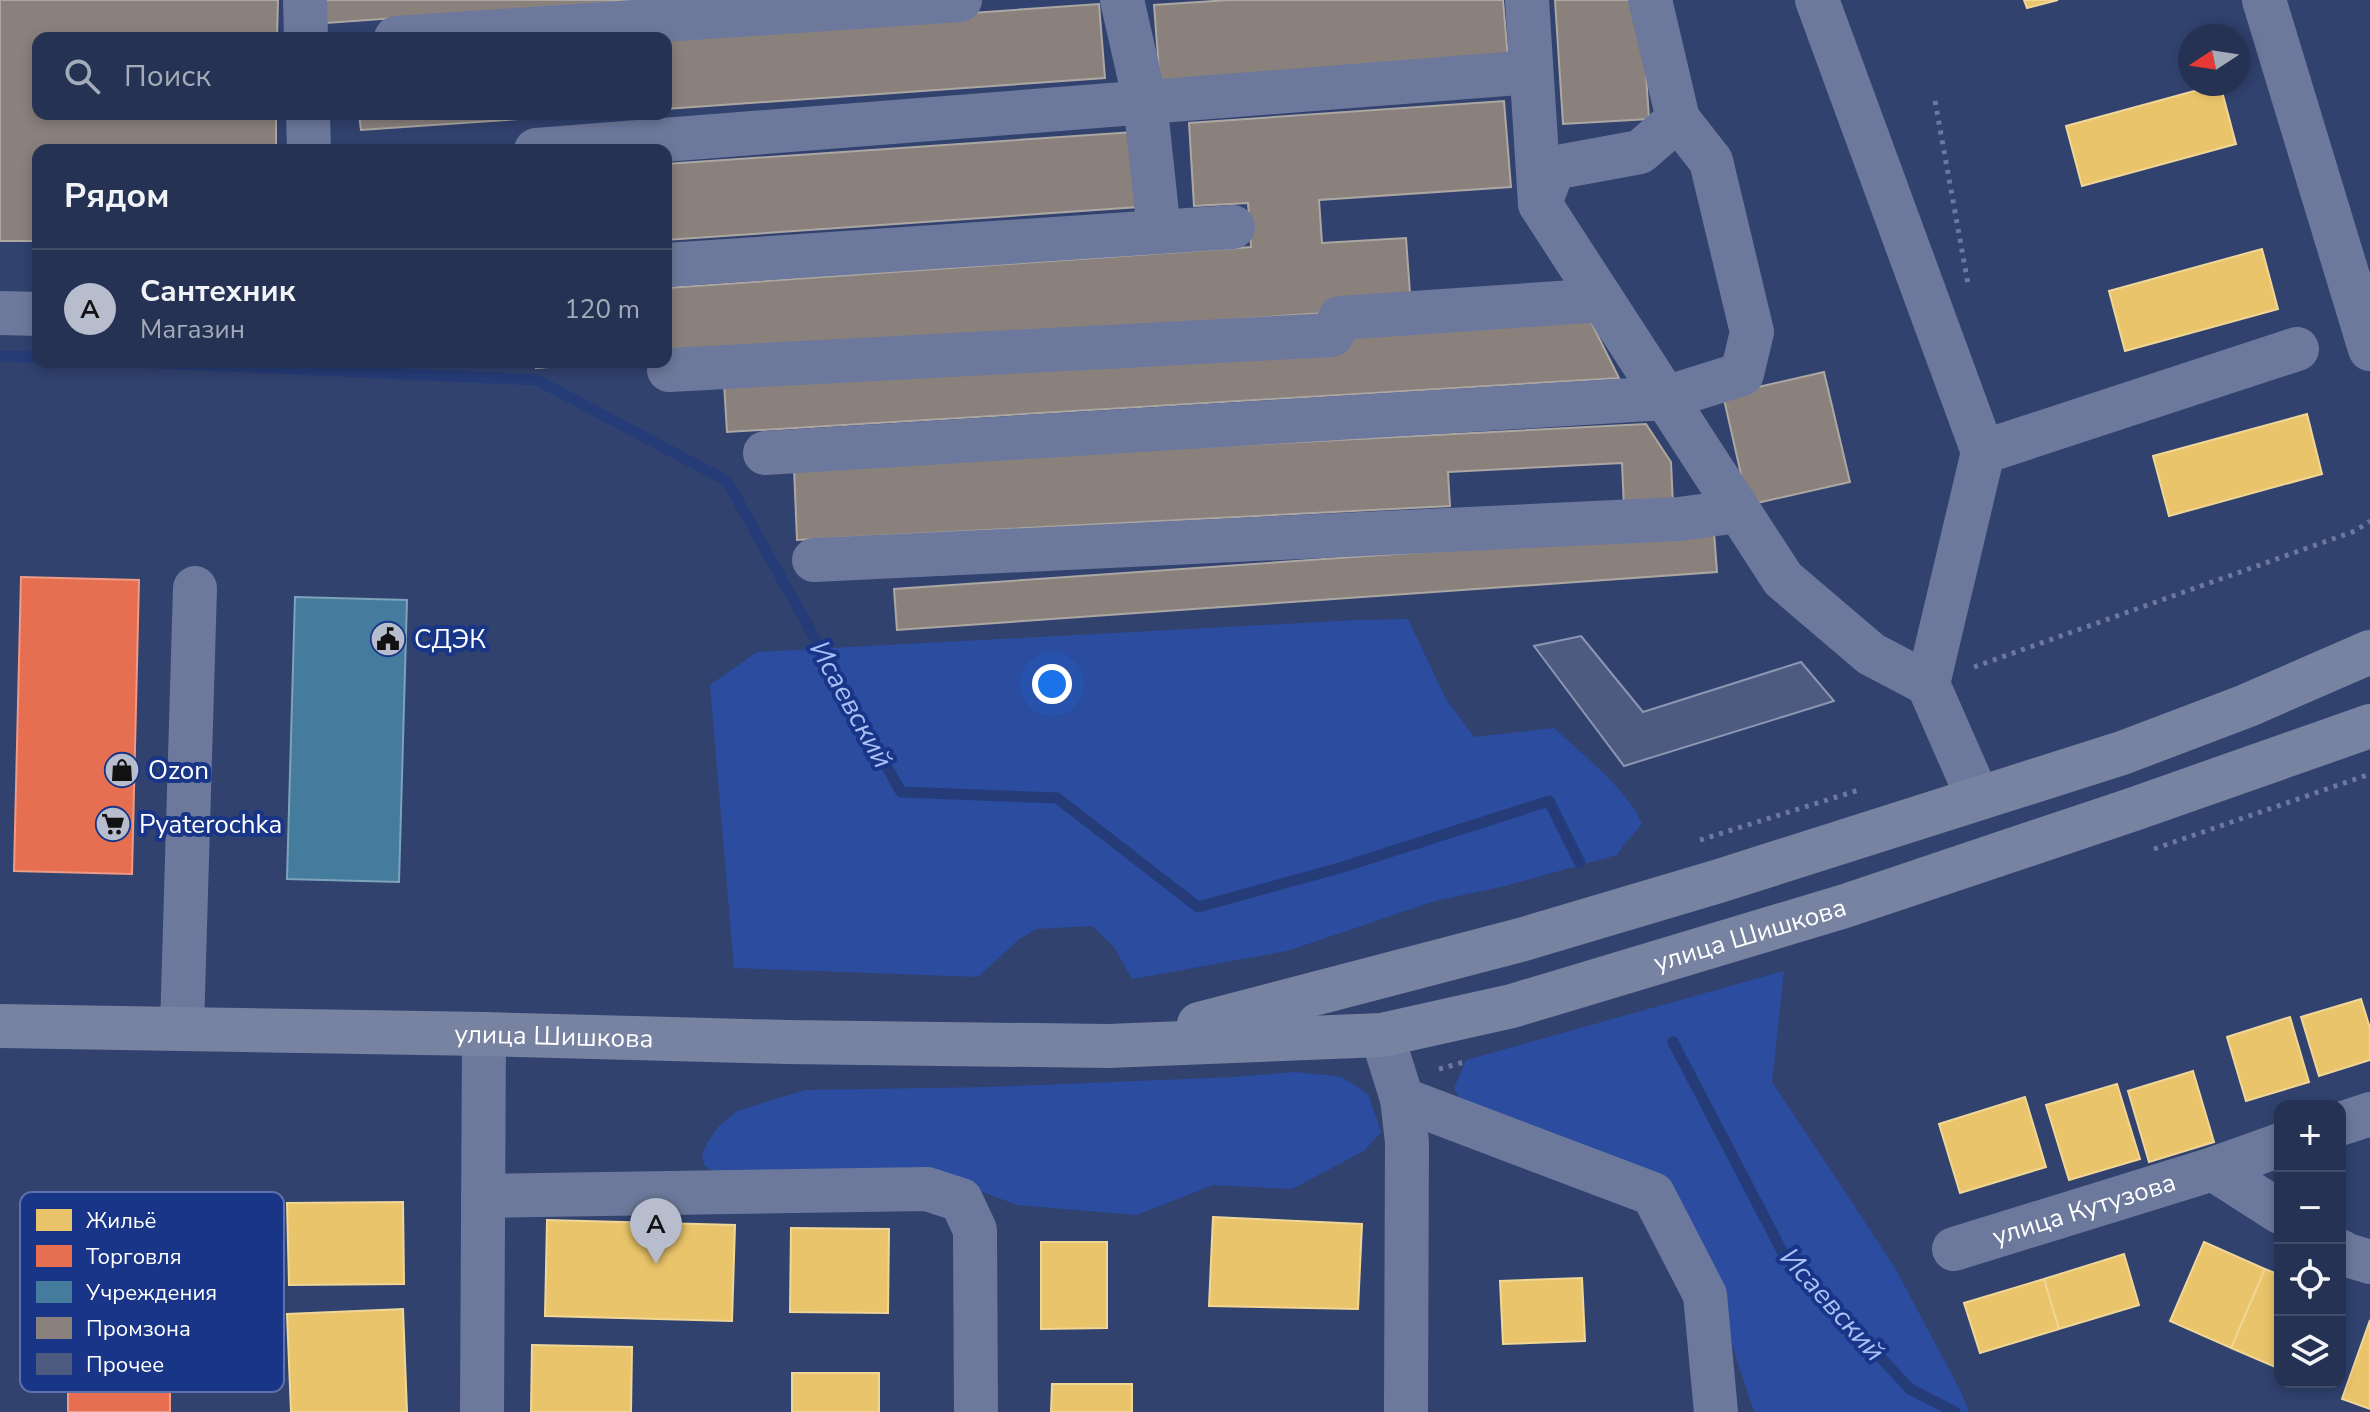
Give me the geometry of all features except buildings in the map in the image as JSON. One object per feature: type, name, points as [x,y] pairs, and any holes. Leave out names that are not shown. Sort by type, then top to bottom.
[{"type":"main road","name":"улица Шишкова","points":[[1108,1046],[1524,939],[1719,881],[2122,753],[2246,706],[2370,652]]},
{"type":"main road","name":"улица Шишкова","points":[[0,1026],[1108,1046],[1382,1035],[1512,1006],[1845,906],[2370,726]]},
{"type":"street","points":[[305,0],[306,32]]},
{"type":"street","points":[[485,32],[960,0]]},
{"type":"street","points":[[1122,0],[1145,101],[1159,232]]},
{"type":"street","points":[[1527,0],[1540,204],[1783,579],[1871,654],[1928,684]]},
{"type":"street","points":[[765,453],[1665,398],[1742,374],[1752,332],[1711,161],[1678,119],[1650,0]]},
{"type":"street","points":[[1817,0],[1983,452],[1928,684],[1978,798]]},
{"type":"street","points":[[2264,0],[2370,349]]},
{"type":"street","points":[[611,144],[1531,72]]},
{"type":"street","points":[[1540,204],[1553,168],[1640,152],[1678,119]]},
{"type":"street","points":[[308,120],[309,144]]},
{"type":"street","points":[[672,265],[1233,227]]},
{"type":"street","points":[[669,370],[1332,335],[1340,318],[1602,300]]},
{"type":"street","points":[[0,313],[32,314]]},
{"type":"street","points":[[1983,452],[2297,349]]},
{"type":"street","points":[[814,560],[1679,519],[1738,511]]},
{"type":"street","points":[[182,1028],[195,588]]},
{"type":"street","points":[[482,1412],[484,1034]]},
{"type":"street","points":[[1382,1035],[1402,1099],[1407,1142],[1406,1412]]},
{"type":"street","points":[[1402,1099],[1653,1194],[1705,1295],[1716,1412]]},
{"type":"street","points":[[2346,1122],[2370,1114]]},
{"type":"street","name":"улица Кутузова","points":[[1954,1249],[2274,1147]]},
{"type":"street","points":[[2213,1169],[2274,1208]]},
{"type":"street","points":[[483,1196],[927,1189],[961,1200],[975,1230],[976,1412]]},
{"type":"street","points":[[2346,1254],[2370,1262]]},
{"type":"path","points":[[1928,684],[2355,531],[2370,521]]},
{"type":"path","points":[[1692,843],[1869,786]]},
{"type":"shaded area","points":[[1408,619],[1446,699],[1474,737],[1554,728],[1616,786],[1642,824],[1617,855],[1505,886],[1435,901],[1287,951],[1132,979],[1114,947],[1092,926],[1036,929],[1018,940],[978,977],[734,968],[710,685],[757,652]]},
{"type":"shaded area","points":[[1784,971],[1772,1082],[1894,1266],[1969,1412],[1754,1412],[1703,1255],[1680,1215],[1466,1113],[1454,1088],[1466,1060]]},
{"type":"shaded area","points":[[1296,1072],[1342,1077],[1368,1094],[1381,1132],[1364,1151],[1292,1189],[1213,1185],[1137,1215],[1017,1205],[972,1188],[730,1184],[704,1165],[702,1156],[718,1127],[737,1111],[805,1090],[989,1087]]},
{"type":"waterway","name":"Исаевский","points":[[0,356],[32,357]]},
{"type":"waterway","name":"Исаевский","points":[[271,368],[537,380],[727,481],[901,792],[1057,798],[1198,907],[1343,867],[1549,801],[1580,863]]},
{"type":"waterway","name":"Исаевский","points":[[1673,1042],[1783,1253],[1910,1389],[1955,1412]]},
{"type":"place","name":"СДЭК","points":[[388,639]]},
{"type":"place","name":"Ozon","points":[[122,770]]},
{"type":"place","name":"Pyaterochka","points":[[113,824]]},
{"type":"place","name":"Сантехник","points":[[656,1264]]}]
